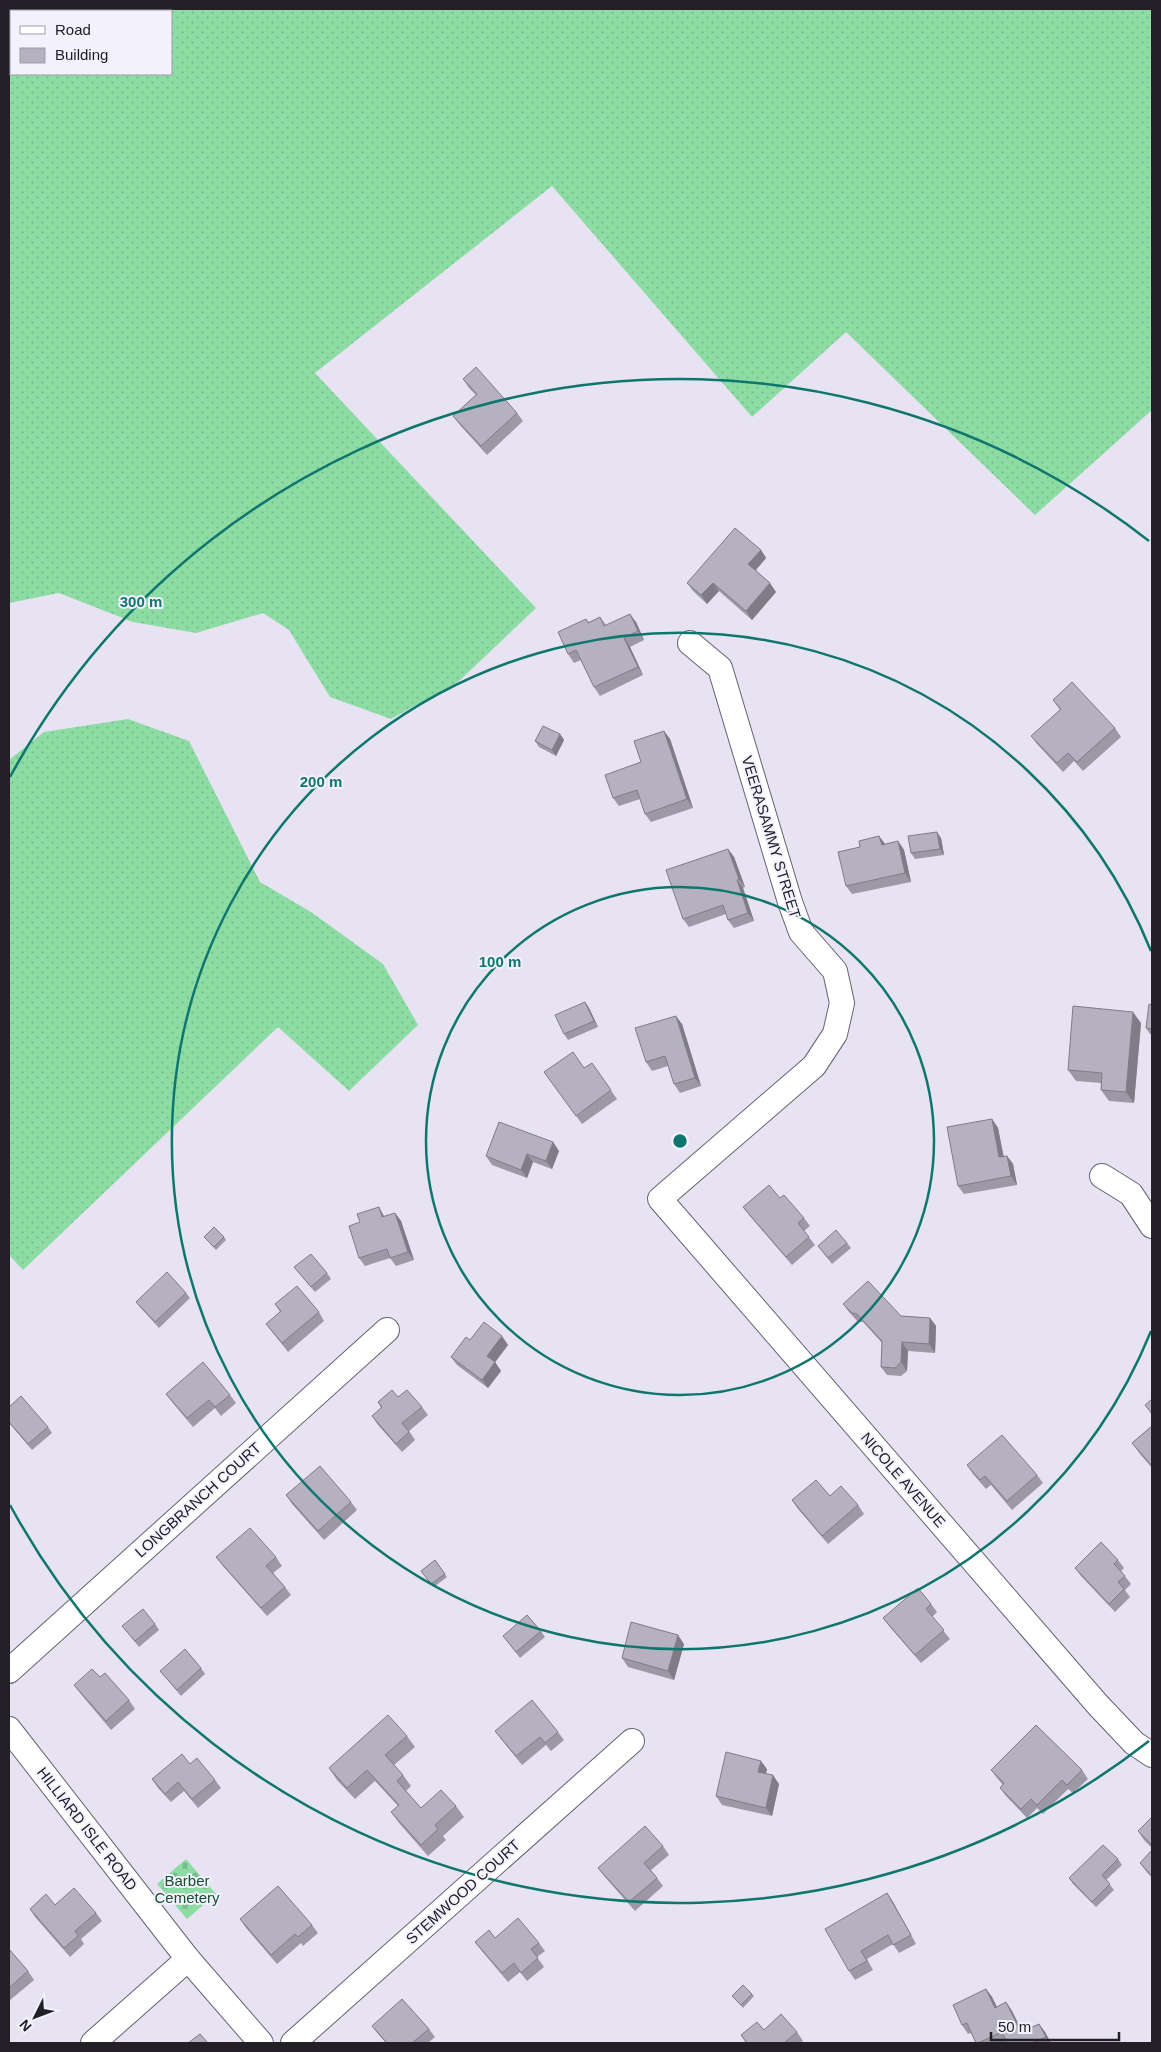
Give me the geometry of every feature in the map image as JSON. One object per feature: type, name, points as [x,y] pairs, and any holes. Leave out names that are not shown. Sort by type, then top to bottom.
[{"type":"street","name":"VEERASAMMY STREET","points":[[660,1199],[814,1066],[835,1034],[842,1003],[835,971],[801,932],[790,902],[720,668],[690,643]]},
{"type":"street","points":[[1102,1176],[1131,1194],[1152,1226]]},
{"type":"street","name":"NICOLE AVENUE","points":[[660,1199],[1098,1705],[1134,1743],[1152,1755]]},
{"type":"street","name":"LONGBRANCH COURT","points":[[9,1671],[388,1330]]},
{"type":"street","name":"HILLIARD ISLE ROAD","points":[[9,1729],[188,1959],[261,2043]]},
{"type":"street","name":"STEMWOOD COURT","points":[[293,2043],[632,1741]]},
{"type":"street","points":[[93,2043],[188,1959]]},
{"type":"green space","points":[[9,9],[1152,9],[1152,410],[1035,515],[846,332],[752,417],[552,186],[315,373],[536,608],[458,682],[391,719],[330,697],[289,630],[263,613],[196,633],[133,622],[59,593],[9,603]]},
{"type":"green space","points":[[128,719],[189,741],[260,882],[311,912],[383,964],[418,1025],[349,1091],[278,1027],[23,1270],[9,1255],[9,760],[44,732]]},
{"type":"green space","name":"Barber Cemetery","points":[[186,1859],[216,1894],[187,1919],[157,1884]]},
{"type":"building","points":[[476,367],[517,413],[481,446],[453,416],[477,394],[463,379]]},
{"type":"building","points":[[735,528],[761,550],[748,564],[770,583],[746,611],[713,583],[701,595],[687,583]]},
{"type":"building","points":[[630,614],[638,631],[624,638],[638,667],[594,687],[576,650],[568,654],[558,632],[586,619],[588,623],[600,617],[604,626]]},
{"type":"building","points":[[1072,682],[1115,728],[1077,762],[1068,753],[1057,763],[1031,736],[1061,709],[1053,700]]},
{"type":"building","points":[[543,726],[560,734],[552,750],[535,741]]},
{"type":"building","points":[[664,731],[687,799],[645,814],[637,790],[613,798],[605,775],[641,762],[634,741]]},
{"type":"building","points":[[937,832],[940,849],[911,853],[908,836]]},
{"type":"building","points":[[879,836],[882,845],[898,841],[905,873],[846,886],[838,852],[860,847],[859,841]]},
{"type":"building","points":[[728,849],[739,879],[737,880],[748,913],[728,920],[723,905],[683,919],[666,870]]},
{"type":"building","points":[[585,1002],[594,1021],[564,1034],[555,1015]]},
{"type":"building","points":[[1149,1004],[1152,1005],[1152,1029],[1146,1028]]},
{"type":"building","points":[[1073,1006],[1133,1012],[1126,1092],[1101,1090],[1102,1073],[1068,1070]]},
{"type":"building","points":[[676,1016],[695,1078],[674,1084],[665,1056],[646,1062],[635,1028]]},
{"type":"building","points":[[573,1052],[584,1068],[592,1063],[611,1090],[576,1116],[544,1072]]},
{"type":"building","points":[[992,1119],[999,1157],[1007,1156],[1011,1176],[958,1186],[947,1127]]},
{"type":"building","points":[[499,1122],[553,1142],[546,1161],[527,1154],[521,1170],[486,1156]]},
{"type":"building","points":[[769,1185],[780,1198],[784,1195],[804,1218],[798,1223],[809,1237],[786,1257],[743,1207]]},
{"type":"building","points":[[379,1207],[382,1217],[395,1213],[408,1252],[390,1258],[387,1249],[359,1258],[349,1226],[360,1222],[357,1214]]},
{"type":"building","points":[[214,1227],[224,1237],[214,1247],[204,1237]]},
{"type":"building","points":[[836,1230],[847,1243],[828,1258],[818,1246]]},
{"type":"building","points":[[311,1254],[327,1273],[311,1287],[294,1267]]},
{"type":"building","points":[[167,1272],[186,1293],[155,1322],[136,1302]]},
{"type":"building","points":[[868,1281],[901,1316],[930,1318],[929,1344],[902,1342],[901,1362],[895,1368],[881,1367],[882,1341],[857,1314],[852,1313],[843,1304]]},
{"type":"building","points":[[297,1286],[319,1312],[282,1343],[266,1324],[281,1311],[275,1304]]},
{"type":"building","points":[[484,1322],[502,1336],[487,1356],[495,1362],[482,1380],[451,1357],[466,1337],[470,1340]]},
{"type":"building","points":[[203,1362],[230,1395],[215,1407],[209,1400],[187,1418],[166,1394]]},
{"type":"building","points":[[392,1390],[398,1397],[407,1390],[422,1407],[402,1423],[409,1432],[396,1444],[372,1416],[382,1407],[378,1402]]},
{"type":"building","points":[[21,1396],[48,1427],[28,1444],[9,1422],[9,1407]]},
{"type":"building","points":[[1152,1399],[1152,1414],[1145,1405]]},
{"type":"building","points":[[1152,1426],[1152,1466],[1132,1443]]},
{"type":"building","points":[[1002,1435],[1037,1475],[1007,1501],[985,1476],[980,1480],[967,1465]]},
{"type":"building","points":[[320,1466],[351,1502],[318,1531],[286,1495]]},
{"type":"building","points":[[816,1480],[830,1496],[841,1486],[858,1505],[822,1536],[792,1500]]},
{"type":"building","points":[[250,1528],[276,1557],[266,1566],[285,1587],[261,1608],[216,1557]]},
{"type":"building","points":[[1101,1542],[1118,1560],[1114,1564],[1125,1576],[1118,1582],[1124,1589],[1109,1604],[1075,1568]]},
{"type":"building","points":[[435,1560],[445,1574],[431,1584],[421,1571]]},
{"type":"building","points":[[918,1588],[931,1604],[926,1609],[944,1630],[915,1655],[883,1618]]},
{"type":"building","points":[[143,1609],[155,1624],[135,1641],[122,1626]]},
{"type":"building","points":[[527,1615],[541,1631],[516,1652],[503,1636]]},
{"type":"building","points":[[631,1622],[678,1635],[668,1671],[622,1658]]},
{"type":"building","points":[[185,1649],[201,1668],[177,1690],[160,1671]]},
{"type":"building","points":[[92,1669],[100,1677],[105,1673],[129,1700],[106,1721],[74,1685]]},
{"type":"building","points":[[532,1700],[558,1732],[545,1743],[540,1737],[516,1756],[495,1731]]},
{"type":"building","points":[[388,1715],[407,1736],[385,1755],[403,1775],[397,1781],[421,1808],[441,1790],[456,1806],[435,1825],[438,1829],[421,1845],[391,1812],[399,1805],[367,1770],[347,1788],[329,1768]]},
{"type":"building","points":[[1036,1725],[1082,1770],[1067,1785],[1062,1780],[1037,1805],[1031,1799],[1021,1809],[1000,1788],[1004,1783],[991,1770]]},
{"type":"building","points":[[726,1752],[761,1761],[758,1772],[773,1775],[766,1808],[716,1796]]},
{"type":"building","points":[[182,1754],[190,1764],[197,1758],[215,1780],[192,1799],[178,1782],[165,1794],[152,1779]]},
{"type":"building","points":[[1152,1817],[1152,1845],[1138,1831]]},
{"type":"building","points":[[645,1826],[663,1846],[644,1863],[657,1878],[629,1902],[598,1868]]},
{"type":"building","points":[[1103,1845],[1118,1859],[1102,1875],[1110,1884],[1092,1902],[1069,1878]]},
{"type":"building","points":[[1152,1850],[1152,1876],[1140,1863]]},
{"type":"building","points":[[278,1886],[312,1925],[298,1937],[295,1934],[271,1955],[240,1919]]},
{"type":"building","points":[[74,1888],[96,1913],[75,1931],[78,1936],[64,1948],[30,1909],[46,1894],[55,1905]]},
{"type":"building","points":[[887,1893],[911,1935],[893,1945],[888,1935],[861,1951],[867,1961],[849,1971],[825,1929]]},
{"type":"building","points":[[518,1918],[539,1943],[531,1949],[538,1958],[521,1973],[514,1963],[502,1973],[475,1942],[489,1930],[495,1938]]},
{"type":"building","points":[[9,1949],[28,1971],[9,1988]]},
{"type":"building","points":[[743,1985],[752,1994],[741,2005],[732,1996]]},
{"type":"building","points":[[986,1989],[995,2008],[1006,2002],[1021,2032],[1039,2024],[1046,2037],[1032,2043],[1007,2043],[1002,2032],[976,2043],[967,2023],[962,2025],[953,2005]]},
{"type":"building","points":[[402,1999],[429,2029],[412,2043],[387,2043],[372,2026]]},
{"type":"building","points":[[781,2014],[797,2032],[784,2043],[747,2043],[741,2035],[757,2022],[764,2030]]},
{"type":"building","points":[[200,2034],[208,2043],[188,2043]]}]
